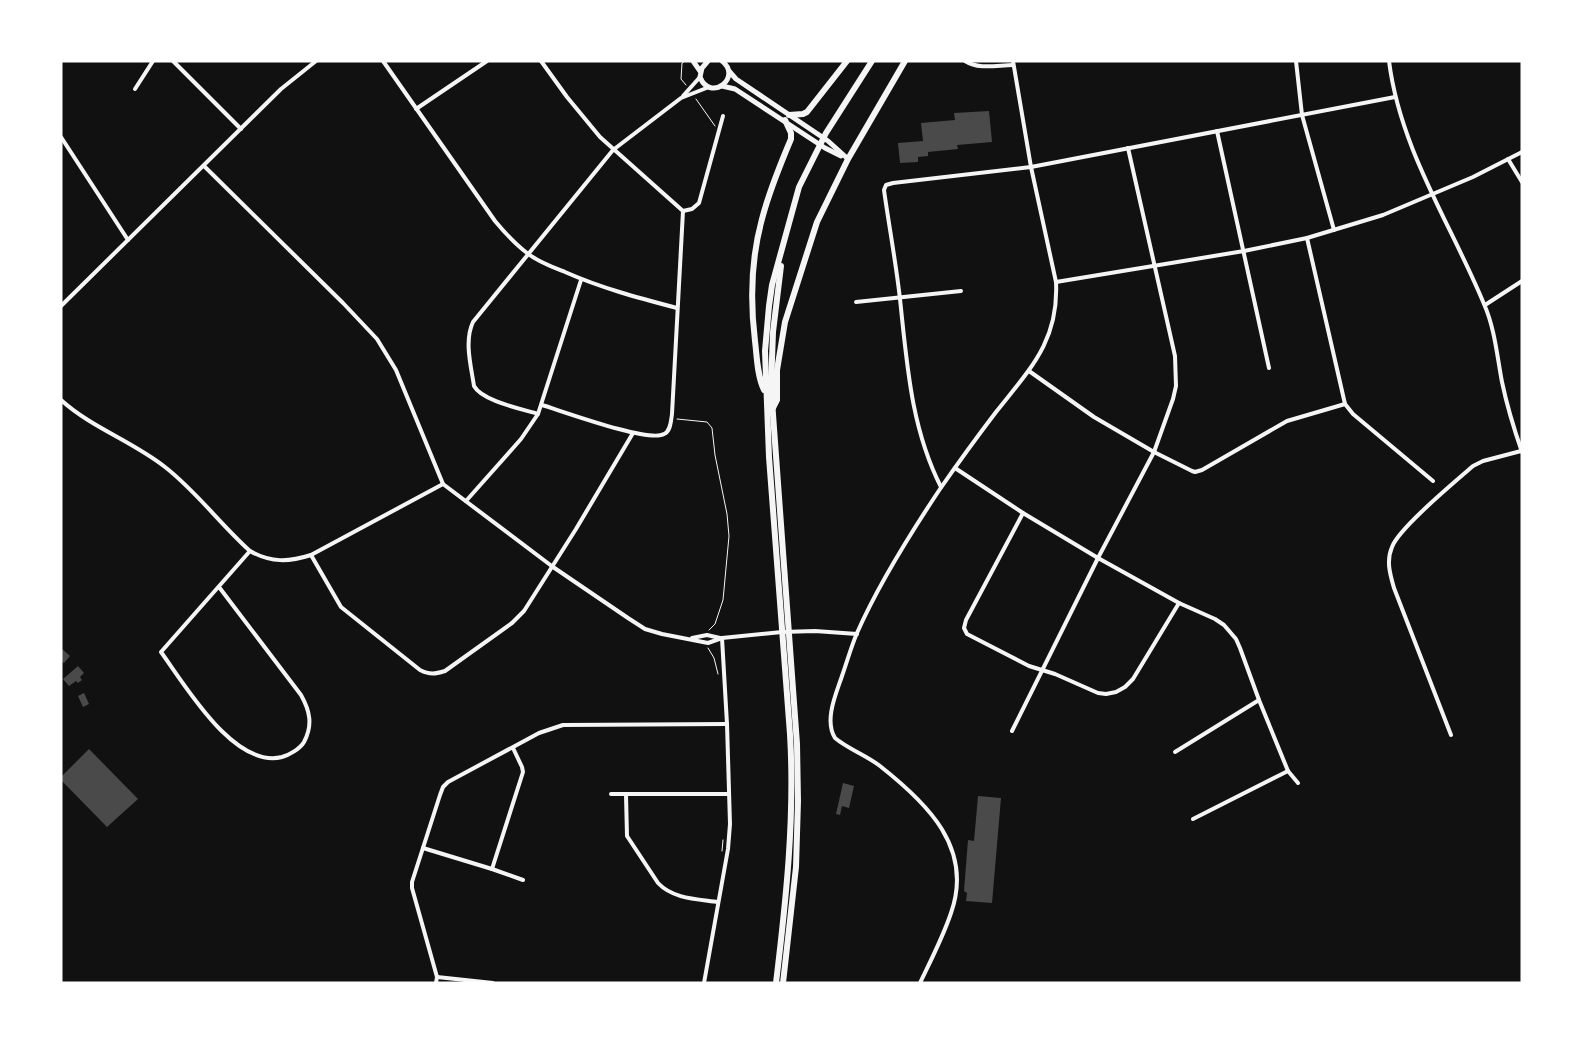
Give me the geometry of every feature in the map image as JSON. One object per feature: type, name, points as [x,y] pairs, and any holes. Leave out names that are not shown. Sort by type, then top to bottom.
[{"type":"highway","points":[[766,396],[757,362],[752,305],[752,275],[764,212],[791,139],[787,118],[807,112],[847,61]]},
{"type":"highway","points":[[776,983],[789,864],[792,811],[791,754],[769,457],[765,351],[767,321],[772,285],[799,187],[832,123],[872,61]]},
{"type":"highway","points":[[772,409],[777,400],[777,370],[785,322],[820,214],[848,159],[905,61]]},
{"type":"highway","points":[[783,242],[773,332],[772,409],[794,699],[798,778],[796,867],[784,983]]},
{"type":"main road","points":[[694,61],[704,84],[716,88],[730,86],[828,142],[848,159]]},
{"type":"main road","points":[[700,74],[708,61]]},
{"type":"main road","points":[[727,65],[736,79],[787,118]]},
{"type":"main road","points":[[722,86],[728,79],[727,65]]},
{"type":"street","points":[[135,89],[153,61]]},
{"type":"street","points":[[173,61],[241,129]]},
{"type":"street","points":[[61,306],[281,89],[316,61]]},
{"type":"street","points":[[383,61],[495,221],[508,236],[529,254],[581,280],[630,296],[677,308]]},
{"type":"street","points":[[416,109],[487,61]]},
{"type":"street","points":[[541,61],[586,122],[614,150],[683,211]]},
{"type":"street","points":[[920,983],[952,912],[958,877],[954,852],[940,824],[912,793],[871,759],[839,741],[831,731],[830,723],[839,686],[857,634],[890,570],[941,487],[1029,371],[1043,348],[1054,319],[1057,300],[1056,282],[1031,167],[1013,63],[986,67],[968,64],[965,61]]},
{"type":"street","points":[[1296,61],[1302,115],[1334,230]]},
{"type":"street","points":[[1389,61],[1395,97],[1403,125],[1433,195],[1464,257],[1485,305],[1495,343],[1507,404],[1522,451],[1483,461],[1473,466],[1403,530],[1392,545],[1390,574],[1394,588],[1452,735]]},
{"type":"street","points":[[538,414],[480,394],[474,386],[469,349],[470,329],[614,150],[681,98],[700,74]]},
{"type":"street","points":[[681,98],[709,87]]},
{"type":"street","points":[[941,487],[932,470],[915,417],[909,389],[900,297],[885,187],[893,182],[1031,167],[1395,97]]},
{"type":"street","points":[[683,211],[692,209],[699,203],[723,116]]},
{"type":"street","points":[[1217,131],[1269,368]]},
{"type":"street","points":[[61,137],[128,240]]},
{"type":"street","points":[[1012,731],[1098,558],[1154,452],[1173,399],[1176,374],[1175,356],[1128,148]]},
{"type":"street","points":[[1056,282],[1244,251],[1307,238],[1383,215],[1433,195],[1522,152]]},
{"type":"street","points":[[1508,159],[1522,182]]},
{"type":"street","points":[[204,166],[377,339],[393,364],[405,389],[443,484],[553,567],[645,629],[662,634],[708,642],[722,638],[808,631],[836,631],[857,634]]},
{"type":"street","points":[[542,405],[633,433],[659,436],[665,434],[669,429],[672,414],[683,211]]},
{"type":"street","points":[[1307,238],[1345,404],[1353,414],[1432,481]]},
{"type":"street","points":[[466,501],[521,439],[538,414],[581,280]]},
{"type":"street","points":[[1485,305],[1522,281]]},
{"type":"street","points":[[856,302],[961,291]]},
{"type":"street","points":[[1029,371],[1094,417],[1154,452],[1195,472],[1287,421],[1345,404]]},
{"type":"street","points":[[61,400],[88,421],[136,447],[166,467],[250,551],[260,557],[284,561],[297,560],[312,555],[443,484]]},
{"type":"street","points":[[312,555],[341,607],[420,670],[428,674],[445,671],[512,623],[524,611],[553,567],[633,433]]},
{"type":"street","points":[[955,468],[1023,514],[1179,603],[1216,619],[1230,631],[1240,648],[1288,771],[1298,783]]},
{"type":"street","points":[[1023,514],[964,628],[967,634],[974,638],[1029,666],[1055,674],[1098,693],[1106,694],[1116,692],[1133,679],[1179,603]]},
{"type":"street","points":[[220,587],[304,701],[310,720],[308,730],[302,744],[288,754],[275,758],[258,755],[245,750],[228,738],[215,724],[161,652],[250,551]]},
{"type":"street","points":[[704,983],[728,849],[730,824],[728,724],[722,638]]},
{"type":"street","points":[[1175,752],[1259,700]]},
{"type":"street","points":[[436,983],[437,978],[412,888],[443,787],[453,778],[539,733],[563,725],[728,724]]},
{"type":"street","points":[[492,869],[523,772],[513,748]]},
{"type":"street","points":[[1193,819],[1288,771]]},
{"type":"street","points":[[611,794],[729,794]]},
{"type":"street","points":[[626,795],[627,836],[664,890],[673,894],[718,902]]},
{"type":"street","points":[[423,848],[523,880]]},
{"type":"street","points":[[437,978],[493,983]]},
{"type":"path","points":[[685,61],[682,63],[681,79],[685,84]]},
{"type":"path","points":[[693,96],[719,132]]},
{"type":"path","points":[[674,419],[708,422],[712,428],[714,455],[727,514],[729,536],[723,600],[715,624],[707,632]]},
{"type":"path","points":[[708,648],[714,658],[719,679]]},
{"type":"path","points":[[722,851],[723,835]]},
{"type":"building","points":[[989,111],[992,142],[957,145],[958,149],[928,152],[928,156],[918,157],[918,162],[900,163],[898,143],[923,141],[921,123],[955,120],[954,113]]},
{"type":"building","points":[[61,648],[70,656],[64,663],[61,661]]},
{"type":"building","points":[[78,666],[84,673],[80,677],[82,680],[78,683],[76,681],[69,686],[63,679]]},
{"type":"building","points":[[84,693],[89,704],[83,707],[78,696]]},
{"type":"building","points":[[89,749],[138,799],[107,827],[61,780],[61,777]]},
{"type":"building","points":[[843,783],[854,786],[849,808],[842,806],[840,815],[836,814]]},
{"type":"building","points":[[978,796],[1001,798],[992,903],[966,901],[967,893],[964,891],[968,840],[974,841]]}]
